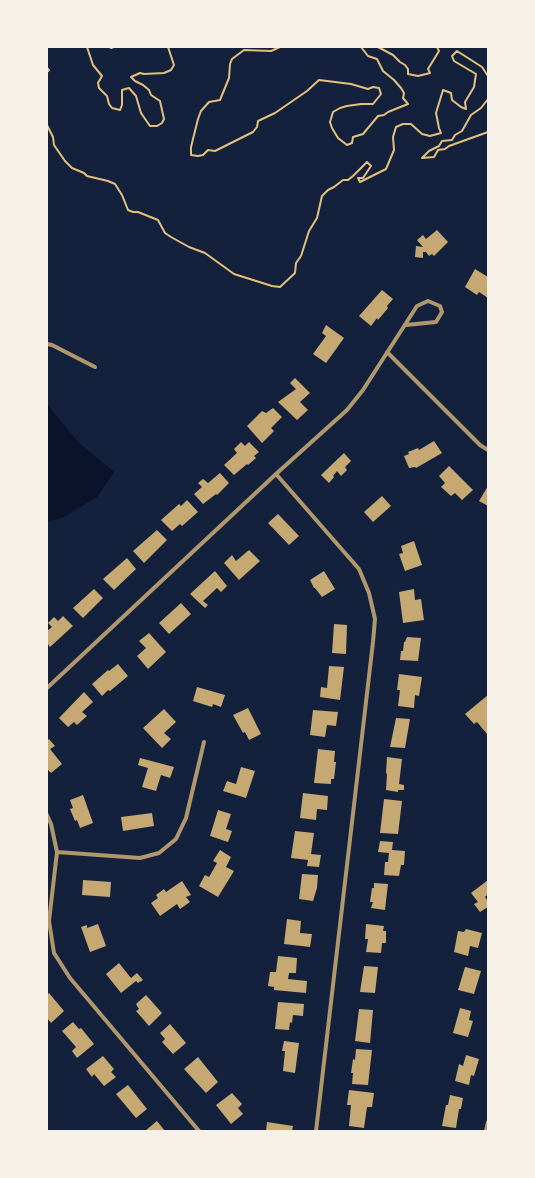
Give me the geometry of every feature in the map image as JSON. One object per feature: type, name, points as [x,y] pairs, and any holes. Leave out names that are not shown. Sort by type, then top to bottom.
[{"type":"street","points":[[47,688],[276,474],[347,410],[363,390],[417,306],[428,301],[440,306],[442,312],[436,322],[406,325]]},
{"type":"street","points":[[47,344],[52,345],[95,367]]},
{"type":"street","points":[[387,352],[480,445],[488,450]]},
{"type":"street","points":[[276,474],[359,569],[369,593],[375,619],[316,1131]]},
{"type":"street","points":[[57,852],[140,858],[159,853],[176,839],[186,818],[204,742]]},
{"type":"street","points":[[47,815],[51,824],[57,852],[49,921],[54,953],[70,978],[199,1131]]},
{"type":"street","points":[[486,1131],[488,1122]]},
{"type":"path","points":[[87,47],[94,65],[102,76],[98,83],[99,88],[107,96],[109,104],[112,108],[120,110],[122,105],[122,90],[128,88],[133,91],[136,96],[141,113],[150,126],[157,126],[162,123],[164,119],[160,102],[151,95],[149,90],[131,77],[140,73],[164,73],[171,70],[174,65],[168,47]]},
{"type":"path","points":[[280,47],[271,50],[244,50],[232,59],[229,78],[220,100],[209,102],[198,119],[191,147],[192,155],[203,155],[208,150],[215,150],[253,132],[257,127],[258,121],[275,113],[320,80],[351,84],[368,89],[373,87],[379,88],[381,94],[373,104],[347,106],[333,112],[330,122],[338,138],[347,145],[352,143],[353,137],[363,134],[378,116],[384,116],[388,112],[408,104],[403,98],[404,93],[401,88],[383,71],[377,59],[368,56],[361,47]]},
{"type":"path","points":[[378,47],[393,55],[405,65],[408,69],[408,74],[418,76],[430,73],[428,69],[439,52],[437,47]]},
{"type":"path","points":[[47,125],[53,137],[54,145],[65,162],[72,168],[84,173],[87,176],[115,184],[122,195],[128,210],[138,212],[158,220],[165,232],[171,237],[189,247],[205,253],[234,274],[272,286],[280,287],[295,273],[296,263],[301,256],[308,231],[317,218],[322,196],[328,190],[343,180],[348,180],[360,171],[362,166],[367,162],[371,166],[363,178],[358,178],[360,182],[386,169],[394,150],[393,137],[396,127],[403,124],[411,124],[422,134],[430,136],[441,133],[438,128],[436,113],[443,90],[451,93],[452,100],[466,109],[465,102],[474,87],[476,74],[454,61],[452,56],[457,51],[482,67],[488,76]]},
{"type":"path","points":[[47,68],[49,70],[47,72]]},
{"type":"path","points":[[488,99],[481,108],[471,115],[462,131],[455,135],[452,140],[442,141],[439,146],[429,151],[422,158],[434,157],[438,150],[445,149],[449,146],[488,132]]},
{"type":"water","points":[[47,404],[79,443],[114,472],[97,497],[62,518],[47,522]]},
{"type":"building","points":[[437,230],[448,242],[434,256],[432,254],[429,256],[426,252],[423,252],[423,258],[415,257],[416,246],[423,247],[417,240],[423,235],[426,239]]},
{"type":"building","points":[[475,269],[488,277],[488,298],[479,292],[477,295],[465,287]]},
{"type":"building","points":[[382,290],[393,299],[387,306],[388,308],[371,326],[359,316]]},
{"type":"building","points":[[326,325],[344,338],[326,363],[313,354],[326,336],[322,333]]},
{"type":"building","points":[[295,378],[310,393],[300,402],[308,410],[297,420],[278,402],[296,389],[290,383]]},
{"type":"building","points":[[273,408],[282,417],[271,428],[274,431],[262,443],[247,426],[262,411],[266,413]]},
{"type":"building","points":[[434,441],[442,453],[416,468],[409,468],[404,456],[409,454],[408,452],[418,448],[419,450]]},
{"type":"building","points":[[241,442],[245,446],[249,442],[259,452],[254,456],[256,458],[234,475],[224,465],[237,453],[234,449]]},
{"type":"building","points":[[344,453],[351,461],[345,467],[347,470],[341,476],[337,471],[329,483],[321,475]]},
{"type":"building","points":[[449,466],[473,490],[462,500],[455,493],[451,496],[441,487],[445,483],[439,476]]},
{"type":"building","points":[[220,473],[229,483],[217,495],[216,494],[203,504],[194,494],[202,487],[198,483],[203,479],[208,483]]},
{"type":"building","points":[[488,486],[488,506],[479,501]]},
{"type":"building","points":[[382,496],[391,506],[373,522],[364,512]]},
{"type":"building","points":[[187,500],[198,512],[182,526],[180,524],[172,531],[161,520],[179,504],[181,506]]},
{"type":"building","points":[[278,514],[299,536],[289,545],[268,523]]},
{"type":"building","points":[[157,530],[167,540],[144,563],[133,551]]},
{"type":"building","points":[[414,541],[422,565],[405,571],[399,554],[403,553],[401,546]]},
{"type":"building","points":[[249,550],[260,561],[239,580],[224,563],[232,555],[236,561]]},
{"type":"building","points":[[127,558],[136,569],[114,590],[103,579]]},
{"type":"building","points":[[215,571],[227,586],[221,592],[217,588],[203,601],[208,605],[205,608],[190,594]]},
{"type":"building","points":[[324,571],[335,589],[322,597],[314,588],[310,580]]},
{"type":"building","points":[[94,589],[103,598],[83,618],[73,608]]},
{"type":"building","points":[[414,589],[415,600],[421,599],[424,620],[403,623],[399,592]]},
{"type":"building","points":[[181,603],[191,614],[169,634],[159,623]]},
{"type":"building","points":[[63,616],[73,626],[50,647],[47,643],[47,631],[52,627],[48,623],[54,617],[58,621]]},
{"type":"building","points":[[334,624],[347,625],[346,654],[332,653]]},
{"type":"building","points":[[149,633],[166,652],[148,669],[137,656],[146,648],[139,641]]},
{"type":"building","points":[[407,637],[421,638],[418,661],[400,660],[401,651],[403,651],[404,642]]},
{"type":"building","points":[[118,664],[128,676],[102,696],[92,684],[108,670],[109,671]]},
{"type":"building","points":[[329,666],[344,667],[340,700],[320,697],[321,687],[327,688]]},
{"type":"building","points":[[399,674],[422,677],[419,696],[415,695],[414,708],[398,706],[400,690],[397,690]]},
{"type":"building","points":[[197,687],[225,695],[221,707],[213,704],[212,707],[193,701]]},
{"type":"building","points":[[84,692],[93,702],[82,712],[87,716],[77,725],[74,722],[68,727],[59,718]]},
{"type":"building","points":[[488,695],[487,734],[477,722],[474,724],[465,714]]},
{"type":"building","points":[[248,708],[261,734],[249,740],[245,732],[243,733],[233,715]]},
{"type":"building","points":[[164,709],[176,722],[164,733],[171,739],[162,748],[143,728]]},
{"type":"building","points":[[313,710],[338,712],[336,726],[327,725],[325,737],[310,735]]},
{"type":"building","points":[[396,718],[410,719],[405,748],[390,747]]},
{"type":"building","points":[[49,739],[55,746],[50,749],[62,764],[51,773],[47,769],[47,741]]},
{"type":"building","points":[[318,749],[335,751],[334,762],[336,762],[334,779],[331,779],[331,784],[314,783]]},
{"type":"building","points":[[387,757],[402,759],[399,784],[404,785],[404,790],[398,790],[398,792],[386,790]]},
{"type":"building","points":[[140,758],[174,767],[170,778],[161,775],[156,791],[142,787],[148,768],[138,765]]},
{"type":"building","points":[[241,767],[255,771],[246,798],[223,791],[227,781],[236,784]]},
{"type":"building","points":[[303,793],[328,796],[327,810],[317,809],[316,820],[300,818]]},
{"type":"building","points":[[83,795],[93,823],[80,828],[70,809],[73,808],[70,800]]},
{"type":"building","points":[[384,799],[402,801],[398,834],[380,833]]},
{"type":"building","points":[[218,810],[231,814],[226,829],[232,831],[228,842],[210,836]]},
{"type":"building","points":[[152,813],[154,826],[123,831],[121,817]]},
{"type":"building","points":[[295,831],[314,833],[311,854],[321,855],[319,867],[307,866],[308,860],[291,858]]},
{"type":"building","points":[[380,841],[393,842],[392,850],[405,851],[404,865],[401,865],[399,876],[384,875],[385,862],[388,862],[389,853],[378,852]]},
{"type":"building","points":[[220,850],[231,857],[226,867],[234,871],[218,897],[199,886],[205,875],[209,877],[217,863],[213,861]]},
{"type":"building","points":[[302,874],[318,875],[317,888],[313,901],[299,899]]},
{"type":"building","points":[[83,880],[111,882],[110,897],[82,895]]},
{"type":"building","points":[[488,880],[488,894],[485,897],[488,901],[488,907],[480,912],[474,904],[478,902],[471,893]]},
{"type":"building","points":[[182,881],[191,895],[186,897],[190,902],[180,909],[177,904],[160,916],[151,903],[158,898],[156,895],[164,889],[166,892]]},
{"type":"building","points":[[374,883],[388,884],[385,910],[371,908],[373,902],[370,902]]},
{"type":"building","points":[[287,919],[301,921],[300,933],[312,934],[310,947],[284,944]]},
{"type":"building","points":[[98,924],[106,946],[90,952],[81,927],[87,925],[87,928]]},
{"type":"building","points":[[366,924],[384,926],[383,931],[386,931],[386,943],[382,943],[381,953],[366,952],[368,939],[365,939]]},
{"type":"building","points":[[466,929],[482,933],[478,948],[470,946],[468,956],[454,952],[458,931],[464,932]]},
{"type":"building","points":[[278,956],[297,958],[296,973],[289,973],[288,979],[307,981],[306,993],[274,990],[274,987],[268,986],[270,972],[276,972]]},
{"type":"building","points":[[119,963],[131,978],[137,973],[143,980],[138,983],[136,981],[121,993],[106,974]]},
{"type":"building","points":[[364,966],[378,967],[375,993],[360,992]]},
{"type":"building","points":[[465,967],[481,971],[474,994],[458,990]]},
{"type":"building","points":[[49,993],[64,1011],[51,1023],[47,1018],[47,995]]},
{"type":"building","points":[[146,995],[162,1013],[149,1026],[136,1011],[139,1009],[136,1004]]},
{"type":"building","points":[[278,1002],[304,1004],[303,1016],[293,1015],[289,1030],[275,1029]]},
{"type":"building","points":[[460,1008],[471,1011],[469,1020],[473,1021],[468,1037],[453,1033]]},
{"type":"building","points":[[359,1009],[373,1010],[370,1043],[355,1041]]},
{"type":"building","points":[[73,1022],[79,1029],[81,1028],[94,1044],[77,1058],[72,1051],[76,1047],[62,1031]]},
{"type":"building","points":[[170,1024],[186,1043],[173,1054],[162,1042],[165,1039],[160,1033]]},
{"type":"building","points":[[284,1041],[299,1043],[295,1073],[283,1071],[285,1051],[282,1051]]},
{"type":"building","points":[[356,1049],[372,1050],[368,1085],[352,1084],[353,1073],[351,1073],[353,1059],[355,1060]]},
{"type":"building","points":[[466,1055],[479,1059],[474,1076],[471,1075],[469,1085],[455,1081],[459,1064],[463,1066]]},
{"type":"building","points":[[103,1056],[114,1069],[111,1072],[116,1077],[104,1086],[94,1074],[92,1077],[86,1069]]},
{"type":"building","points":[[198,1057],[218,1082],[206,1093],[184,1069]]},
{"type":"building","points":[[128,1085],[147,1109],[136,1118],[116,1094]]},
{"type":"building","points":[[349,1090],[374,1093],[372,1107],[367,1107],[364,1128],[349,1126],[351,1105],[347,1105]]},
{"type":"building","points":[[232,1093],[242,1104],[238,1108],[243,1114],[231,1124],[216,1105]]},
{"type":"building","points":[[450,1095],[463,1098],[461,1109],[459,1109],[456,1128],[442,1126],[446,1105],[448,1105]]},
{"type":"building","points":[[157,1121],[165,1131],[145,1131]]},
{"type":"building","points":[[267,1122],[293,1126],[292,1131],[266,1131]]}]
